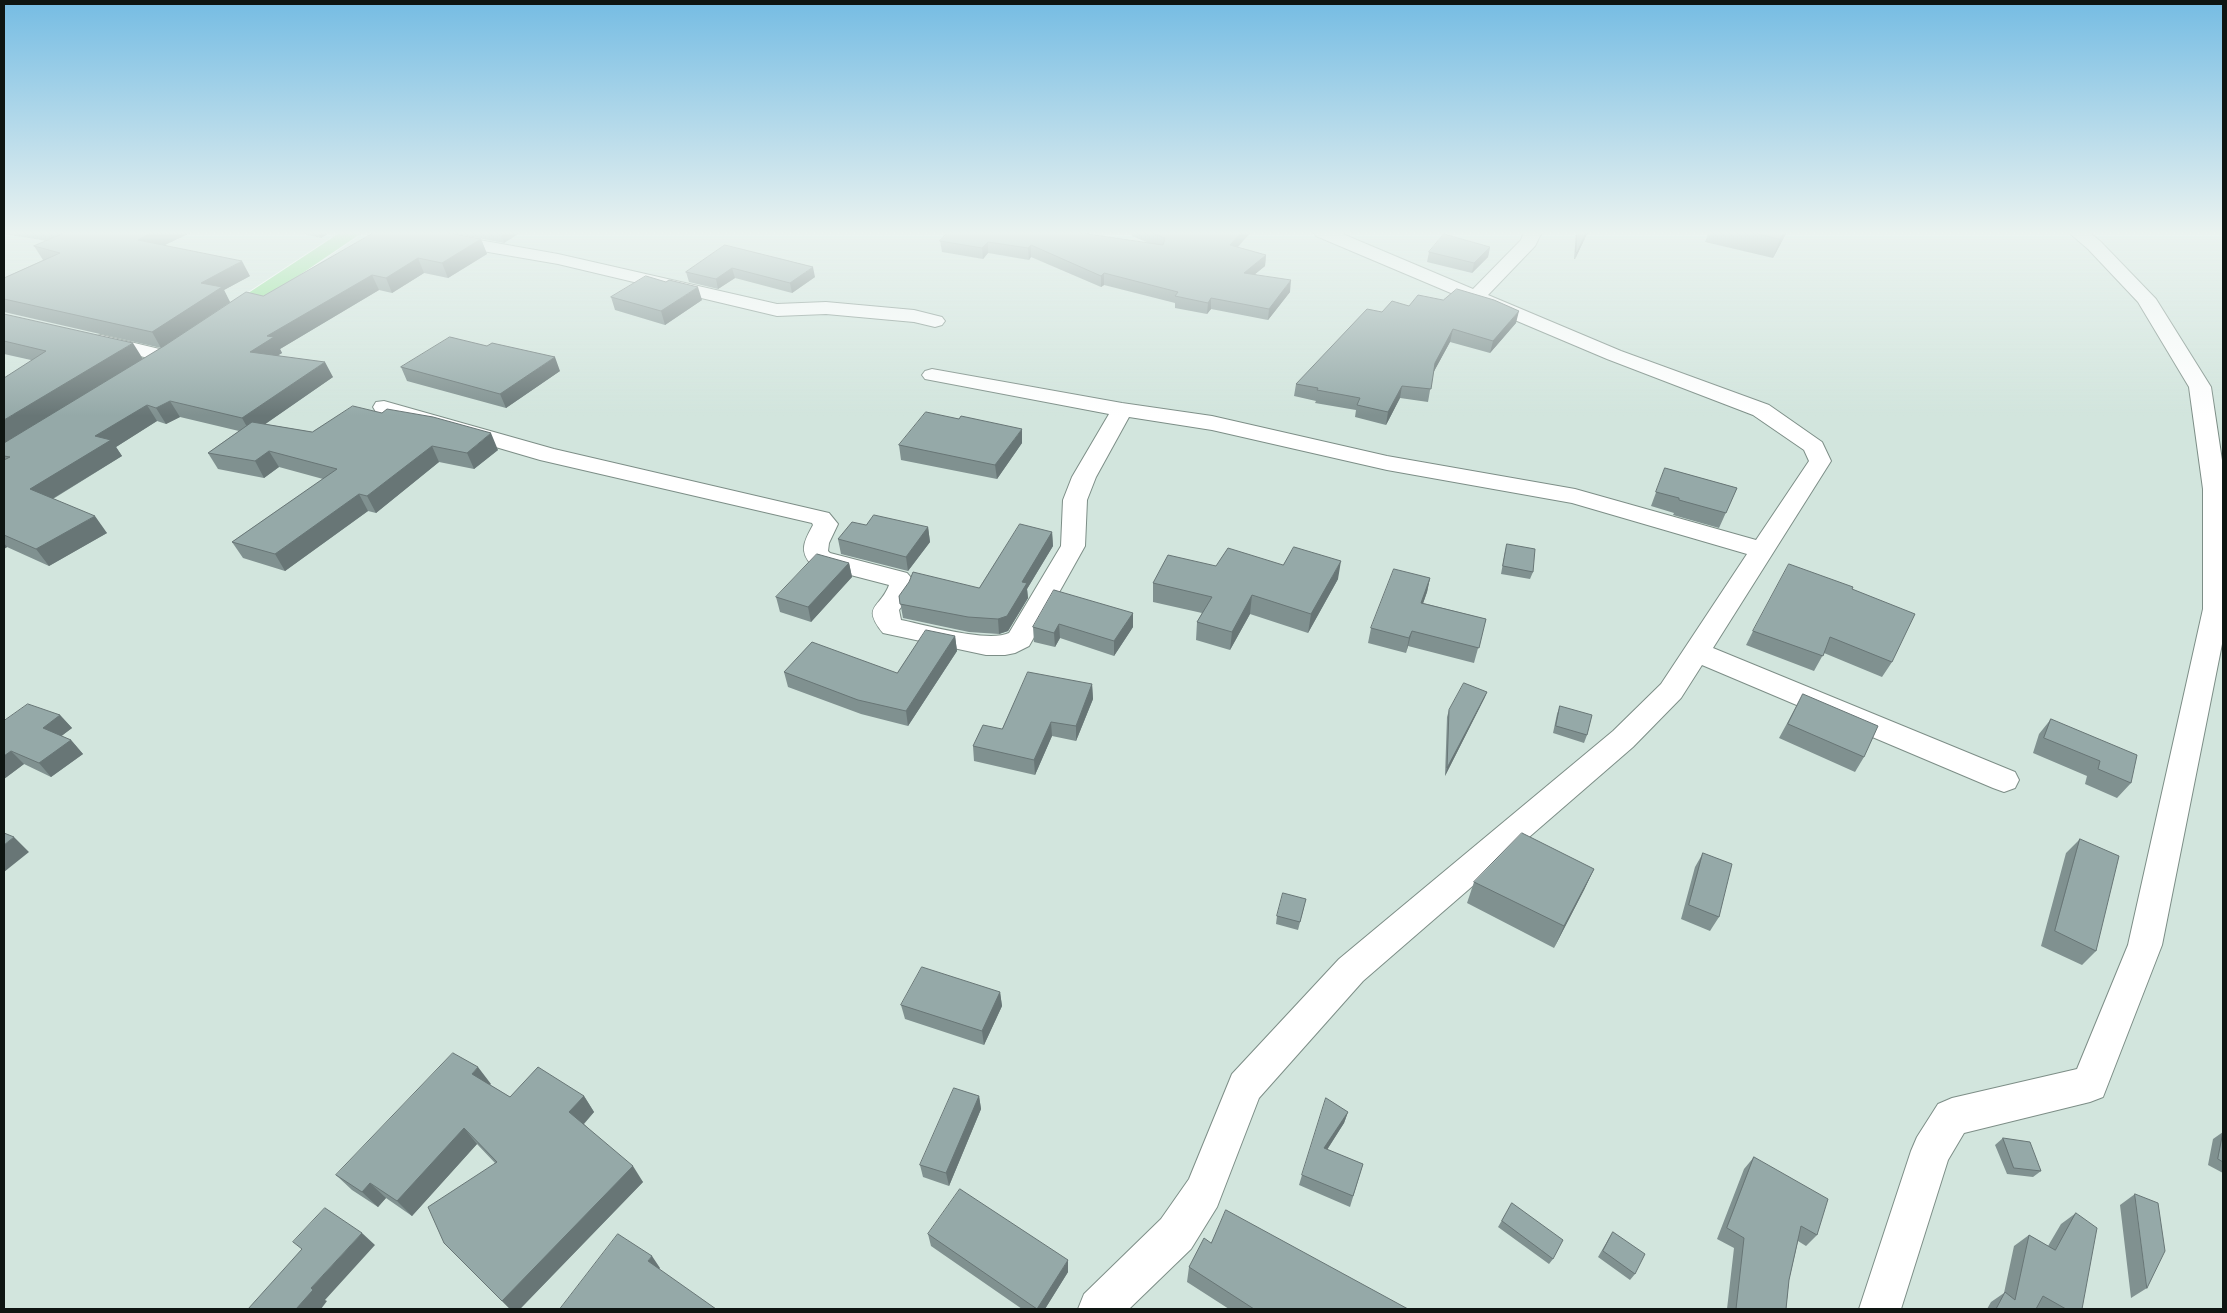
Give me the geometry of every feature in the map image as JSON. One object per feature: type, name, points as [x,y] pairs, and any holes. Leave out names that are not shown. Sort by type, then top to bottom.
[{"type":"highway","points":[[215,324],[261,293]]},
{"type":"highway","points":[[140,372],[174,350]]},
{"type":"street","points":[[706,293],[776,310],[826,308],[914,316],[935,321]]},
{"type":"street","points":[[1099,1309],[1176,1234],[1203,1193],[1245,1087],[1351,970],[1623,739],[1671,691],[1820,461],[1814,447],[1762,410],[1614,355],[1467,293]]},
{"type":"street","points":[[1476,297],[1480,293]]},
{"type":"street","points":[[1880,1309],[1931,1151],[1952,1117],[2090,1084],[2145,945],[2216,608],[2215,488],[2200,387],[2146,299],[2140,293]]},
{"type":"street","points":[[80,336],[174,350]]},
{"type":"street","points":[[932,375],[1122,410],[1212,423],[1387,463],[1575,496],[1762,550]]},
{"type":"street","points":[[384,407],[548,455],[820,518],[826,524],[816,542],[815,555],[821,559],[898,579],[902,583],[902,588],[886,609],[886,619],[892,627],[986,646],[1005,646],[1019,639],[1073,546],[1075,500],[1084,477],[1122,410]]},
{"type":"street","points":[[1696,652],[2004,780]]},
{"type":"building","points":[[4,293],[212,293],[152,332],[4,299]]},
{"type":"building","points":[[244,293],[263,296],[268,293],[341,293],[267,336],[274,337],[250,352],[325,362],[242,418],[170,401],[156,408],[147,405],[95,436],[111,440],[30,489],[95,516],[36,549],[4,535],[4,460],[10,457],[4,456],[4,443],[164,346]]},
{"type":"building","points":[[617,293],[688,293],[661,311],[611,297]]},
{"type":"building","points":[[1177,293],[1281,293],[1269,309],[1211,298],[1208,303],[1175,296]]},
{"type":"building","points":[[1452,293],[1471,293],[1494,300],[1519,311],[1493,341],[1453,329],[1435,363],[1431,389],[1402,386],[1388,412],[1357,405],[1360,398],[1296,384],[1367,309],[1382,312],[1392,301],[1409,306],[1418,295],[1443,300]]},
{"type":"building","points":[[4,314],[133,343],[4,420],[4,378],[46,351],[4,341]]},
{"type":"building","points":[[450,337],[487,346],[492,343],[555,357],[500,394],[401,367]]},
{"type":"building","points":[[353,406],[382,413],[387,409],[433,417],[491,433],[467,453],[432,446],[367,496],[359,494],[275,554],[232,542],[337,469],[269,451],[255,461],[208,453],[252,422],[312,432]]},
{"type":"building","points":[[926,412],[959,419],[961,416],[1022,429],[995,465],[899,445]]},
{"type":"building","points":[[1665,468],[1737,488],[1726,513],[1656,492]]},
{"type":"building","points":[[874,515],[928,527],[906,557],[838,539],[852,522],[866,525]]},
{"type":"building","points":[[1020,524],[1052,532],[1022,582],[1027,583],[1007,616],[998,619],[968,617],[900,604],[899,596],[909,582],[913,572],[979,588]]},
{"type":"building","points":[[1507,544],[1535,549],[1533,572],[1503,566]]},
{"type":"building","points":[[1294,547],[1341,561],[1311,614],[1252,595],[1232,632],[1197,622],[1212,597],[1153,583],[1168,555],[1216,566],[1228,548],[1283,565]]},
{"type":"building","points":[[817,554],[849,563],[808,607],[776,597]]},
{"type":"building","points":[[1789,564],[1853,587],[1852,589],[1915,614],[1892,662],[1830,637],[1823,656],[1753,631]]},
{"type":"building","points":[[1394,569],[1430,578],[1421,603],[1486,619],[1479,648],[1412,631],[1409,638],[1371,628]]},
{"type":"building","points":[[1054,590],[1133,613],[1114,641],[1059,624],[1054,633],[1033,627]]},
{"type":"building","points":[[926,630],[955,636],[906,711],[858,700],[784,672],[812,642],[897,673]]},
{"type":"building","points":[[1028,672],[1092,684],[1076,726],[1051,722],[1034,760],[973,746],[983,725],[1002,729]]},
{"type":"building","points":[[1464,683],[1487,692],[1447,768],[1449,710]]},
{"type":"building","points":[[1803,694],[1878,726],[1864,757],[1788,724]]},
{"type":"building","points":[[28,704],[60,715],[43,728],[71,740],[39,763],[11,751],[4,756],[4,721]]},
{"type":"building","points":[[1560,706],[1592,715],[1587,735],[1556,726]]},
{"type":"building","points":[[2051,719],[2137,755],[2131,783],[2098,769],[2100,761],[2044,738]]},
{"type":"building","points":[[4,833],[14,837],[4,845]]},
{"type":"building","points":[[1522,833],[1594,869],[1564,926],[1474,882]]},
{"type":"building","points":[[2080,839],[2119,856],[2096,951],[2055,931]]},
{"type":"building","points":[[1703,853],[1732,864],[1719,917],[1689,905]]},
{"type":"building","points":[[1283,893],[1306,899],[1300,922],[1277,916]]},
{"type":"building","points":[[922,967],[1000,992],[982,1031],[901,1005]]},
{"type":"building","points":[[453,1053],[478,1067],[472,1074],[510,1097],[538,1067],[584,1096],[569,1112],[633,1166],[502,1301],[444,1243],[428,1207],[497,1162],[464,1128],[397,1201],[370,1183],[362,1192],[336,1175]]},
{"type":"building","points":[[954,1088],[979,1096],[946,1173],[920,1165]]},
{"type":"building","points":[[1326,1098],[1348,1112],[1324,1148],[1363,1164],[1353,1196],[1302,1175]]},
{"type":"building","points":[[2223,1132],[2223,1162],[2218,1159]]},
{"type":"building","points":[[2003,1138],[2030,1142],[2041,1171],[2014,1168]]},
{"type":"building","points":[[1754,1157],[1828,1199],[1817,1235],[1801,1226],[1789,1280],[1786,1309],[1736,1309],[1744,1238],[1727,1228]]},
{"type":"building","points":[[960,1189],[1068,1260],[1037,1309],[928,1234]]},
{"type":"building","points":[[2135,1194],[2158,1203],[2165,1251],[2147,1288]]},
{"type":"building","points":[[1512,1203],[1563,1240],[1553,1259],[1502,1221]]},
{"type":"building","points":[[325,1208],[362,1233],[311,1288],[313,1290],[296,1309],[248,1309],[302,1249],[293,1242]]},
{"type":"building","points":[[1226,1210],[1408,1309],[1254,1309],[1189,1267],[1204,1238],[1211,1243]]},
{"type":"building","points":[[2076,1213],[2097,1228],[2082,1309],[2066,1309],[2043,1296],[2036,1309],[1996,1309],[2005,1292],[2015,1300],[2029,1235],[2055,1250]]},
{"type":"building","points":[[1613,1232],[1645,1254],[1635,1274],[1603,1251]]},
{"type":"building","points":[[618,1234],[652,1256],[648,1261],[716,1309],[560,1309]]}]
